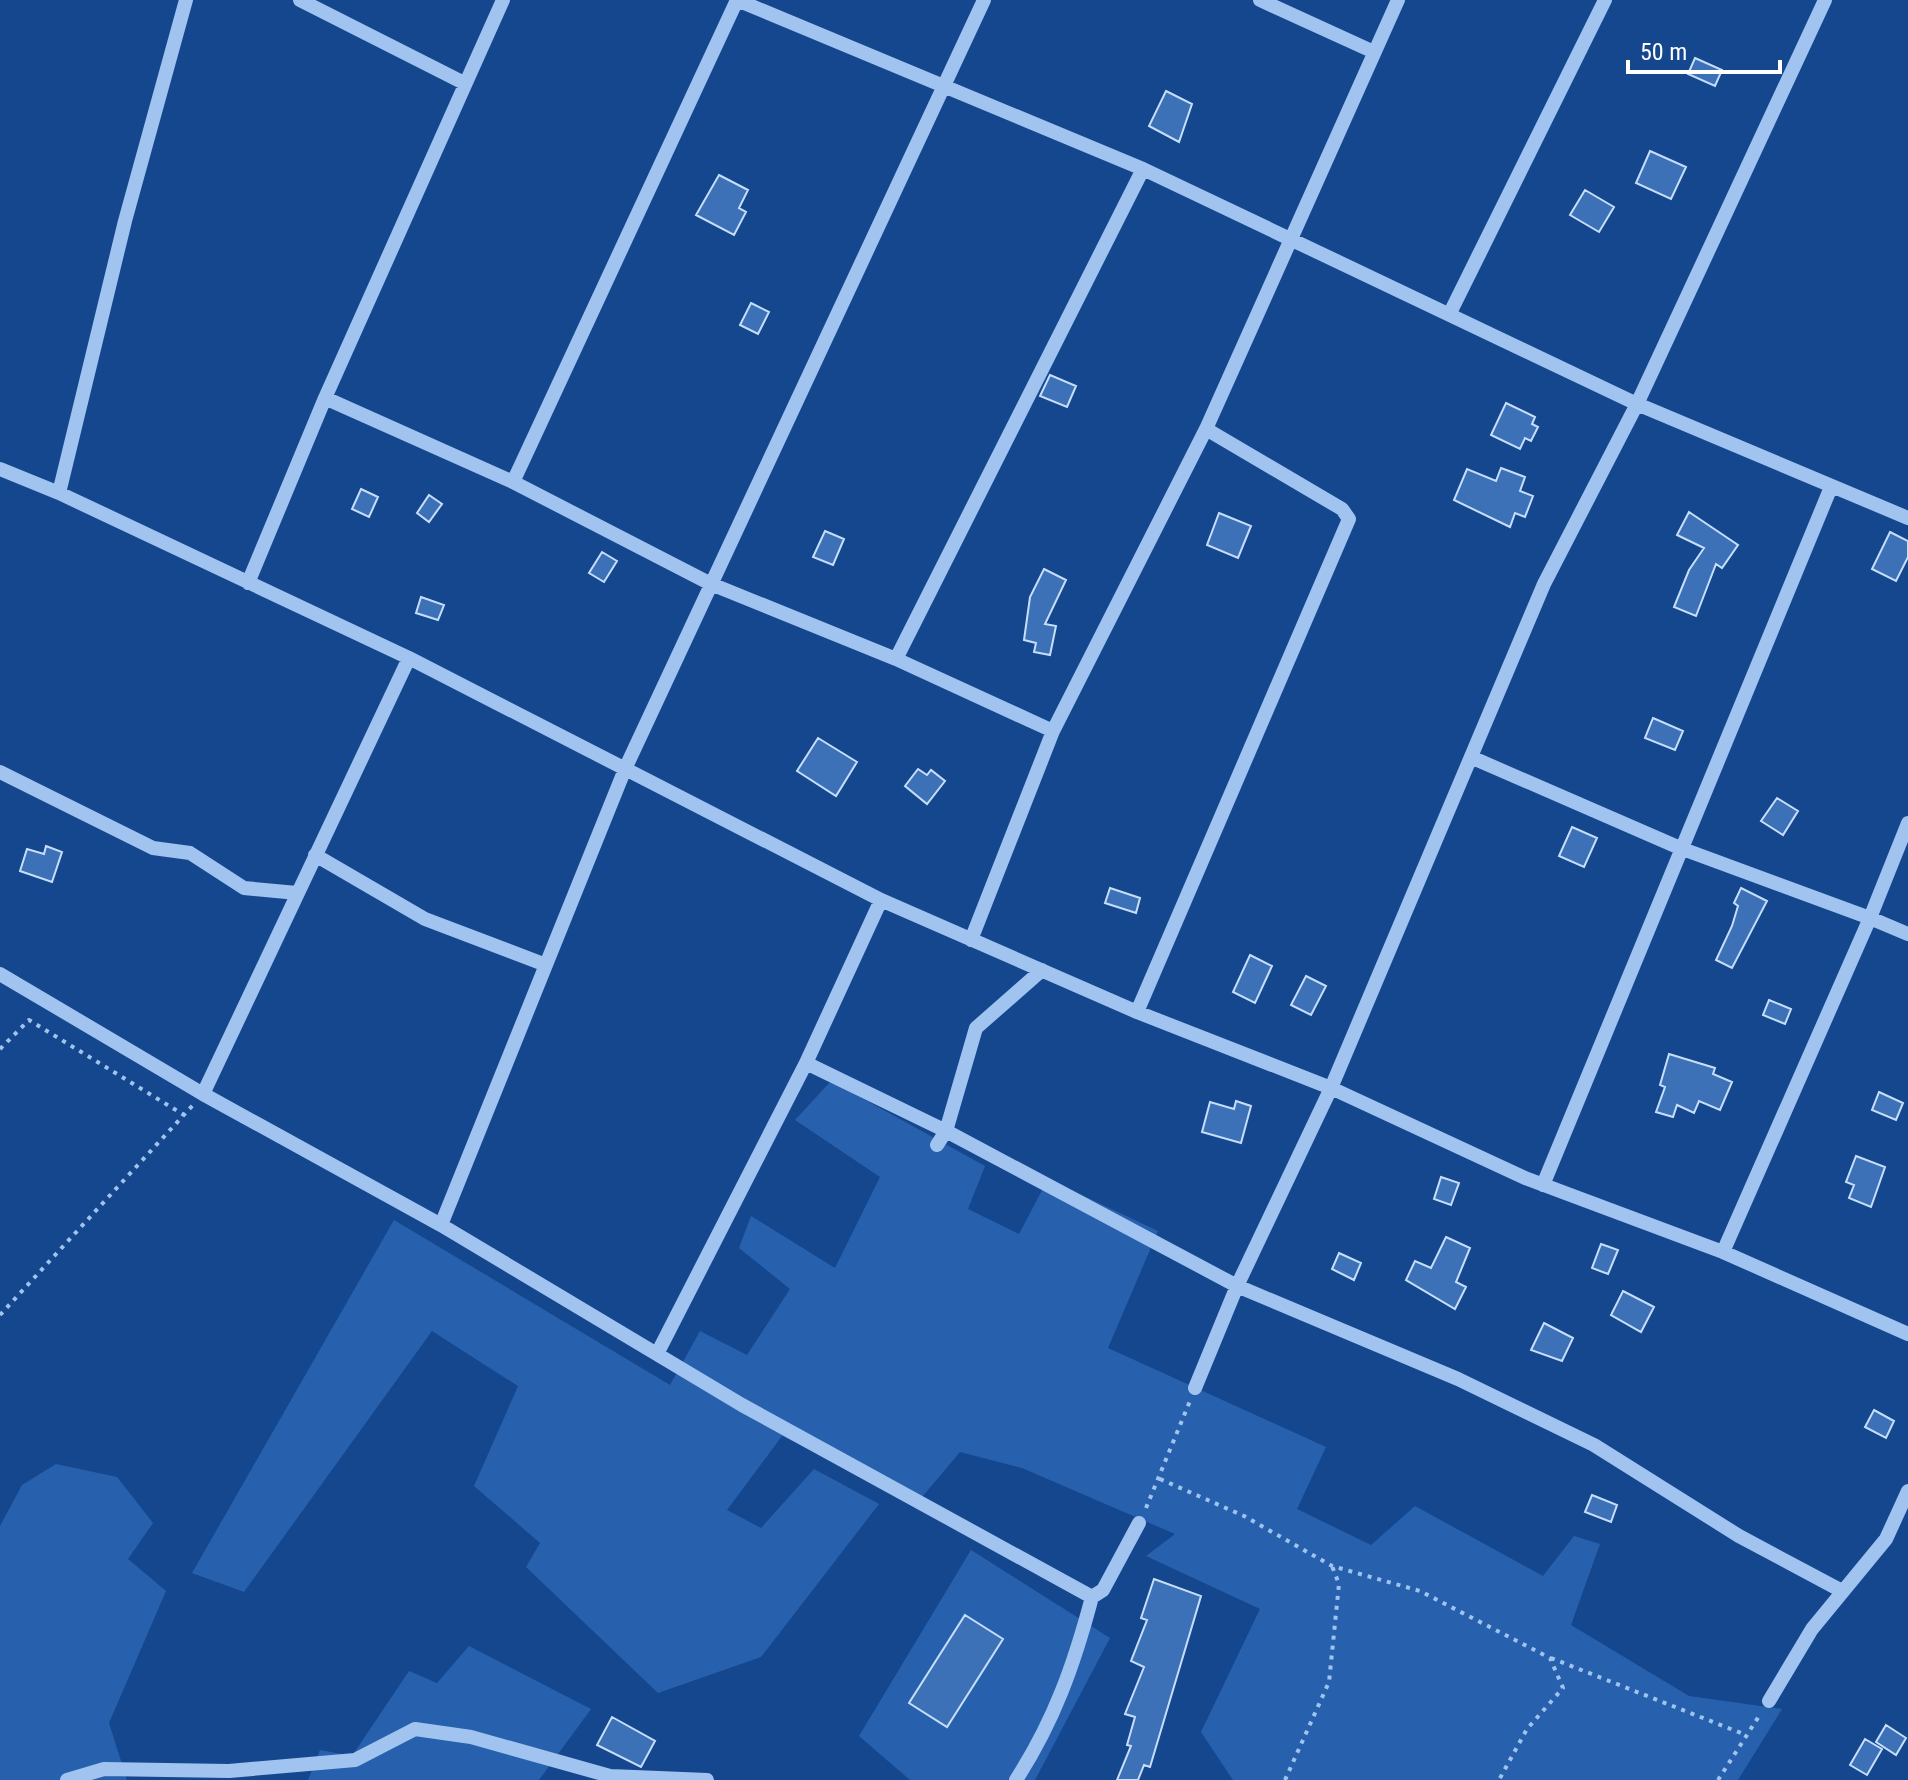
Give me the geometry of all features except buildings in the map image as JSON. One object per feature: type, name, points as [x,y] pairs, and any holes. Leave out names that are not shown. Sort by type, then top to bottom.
[{"type":"street","points":[[59,493],[125,221],[186,0]]},
{"type":"street","points":[[300,0],[464,83]]},
{"type":"street","points":[[248,583],[325,398],[503,0]]},
{"type":"street","points":[[513,482],[737,0],[1143,169],[1637,404],[1908,518]]},
{"type":"street","points":[[441,1225],[625,769],[984,0]]},
{"type":"street","points":[[1260,0],[1374,52]]},
{"type":"street","points":[[971,940],[1053,731],[1206,429],[1398,0]]},
{"type":"street","points":[[1450,313],[1605,0]]},
{"type":"street","points":[[1195,1388],[1237,1286],[1331,1088],[1544,584],[1637,404],[1825,0]]},
{"type":"street","points":[[896,659],[1143,169]]},
{"type":"street","points":[[325,398],[513,482],[711,584],[896,659],[1053,731]]},
{"type":"street","points":[[1137,1012],[1349,519],[1342,509],[1206,429]]},
{"type":"street","points":[[0,469],[59,493],[409,658],[881,900],[1137,1012],[1331,1088],[1543,1185],[1723,1252],[1908,1334]]},
{"type":"street","points":[[1543,1185],[1831,487]]},
{"type":"street","points":[[203,1094],[409,658]]},
{"type":"street","points":[[1473,758],[1680,848],[1908,934]]},
{"type":"street","points":[[0,772],[153,848],[190,853],[244,888],[297,893]]},
{"type":"street","points":[[1723,1252],[1870,918],[1908,823]]},
{"type":"street","points":[[315,855],[425,919],[546,965]]},
{"type":"street","points":[[658,1352],[806,1063],[881,900]]},
{"type":"street","points":[[937,1145],[946,1131],[976,1028],[1042,970]]},
{"type":"street","points":[[0,974],[203,1094],[441,1225],[742,1405],[1092,1597]]},
{"type":"street","points":[[806,1063],[946,1131],[1237,1286],[1458,1379],[1594,1445],[1739,1536],[1842,1591]]},
{"type":"street","points":[[1769,1701],[1812,1629],[1886,1539],[1908,1491]]},
{"type":"street","points":[[1016,1780],[1038,1745],[1073,1669],[1092,1597],[1103,1590],[1139,1523]]},
{"type":"street","points":[[67,1780],[104,1769],[229,1771],[355,1760],[415,1729],[471,1737],[610,1776],[707,1780]]},
{"type":"path","points":[[0,1049],[29,1020],[184,1115]]},
{"type":"path","points":[[0,1315],[203,1094]]},
{"type":"path","points":[[1139,1523],[1160,1479],[1195,1388]]},
{"type":"path","points":[[1160,1479],[1244,1516],[1332,1566],[1420,1591],[1550,1658],[1746,1735]]},
{"type":"path","points":[[1285,1780],[1329,1682],[1339,1584],[1332,1566]]},
{"type":"path","points":[[1499,1780],[1527,1729],[1563,1688],[1550,1658]]},
{"type":"path","points":[[1718,1780],[1769,1701]]},
{"type":"shaded area","points":[[831,1081],[985,1166],[968,1209],[1019,1234],[1048,1179],[1158,1231],[1108,1348],[1326,1447],[1297,1509],[1371,1545],[1415,1506],[1543,1576],[1574,1536],[1600,1544],[1571,1625],[1689,1696],[1782,1709],[1738,1780],[1233,1780],[1201,1732],[1260,1609],[1146,1556],[1175,1534],[1022,1468],[960,1452],[917,1503],[782,1436],[727,1510],[761,1528],[814,1469],[879,1504],[761,1657],[658,1693],[526,1567],[540,1543],[474,1486],[518,1386],[432,1331],[244,1592],[192,1573],[394,1220],[670,1385],[700,1331],[747,1355],[790,1289],[739,1248],[751,1216],[835,1268],[880,1177],[795,1120]]},
{"type":"shaded area","points":[[56,1464],[117,1477],[153,1523],[128,1559],[166,1591],[109,1723],[127,1780],[0,1780],[0,1526],[22,1485]]},
{"type":"shaded area","points":[[971,1550],[1110,1638],[1035,1780],[910,1780],[859,1736]]},
{"type":"shaded area","points":[[469,1646],[591,1709],[539,1780],[308,1780],[320,1750],[352,1756],[409,1671],[437,1683]]}]
